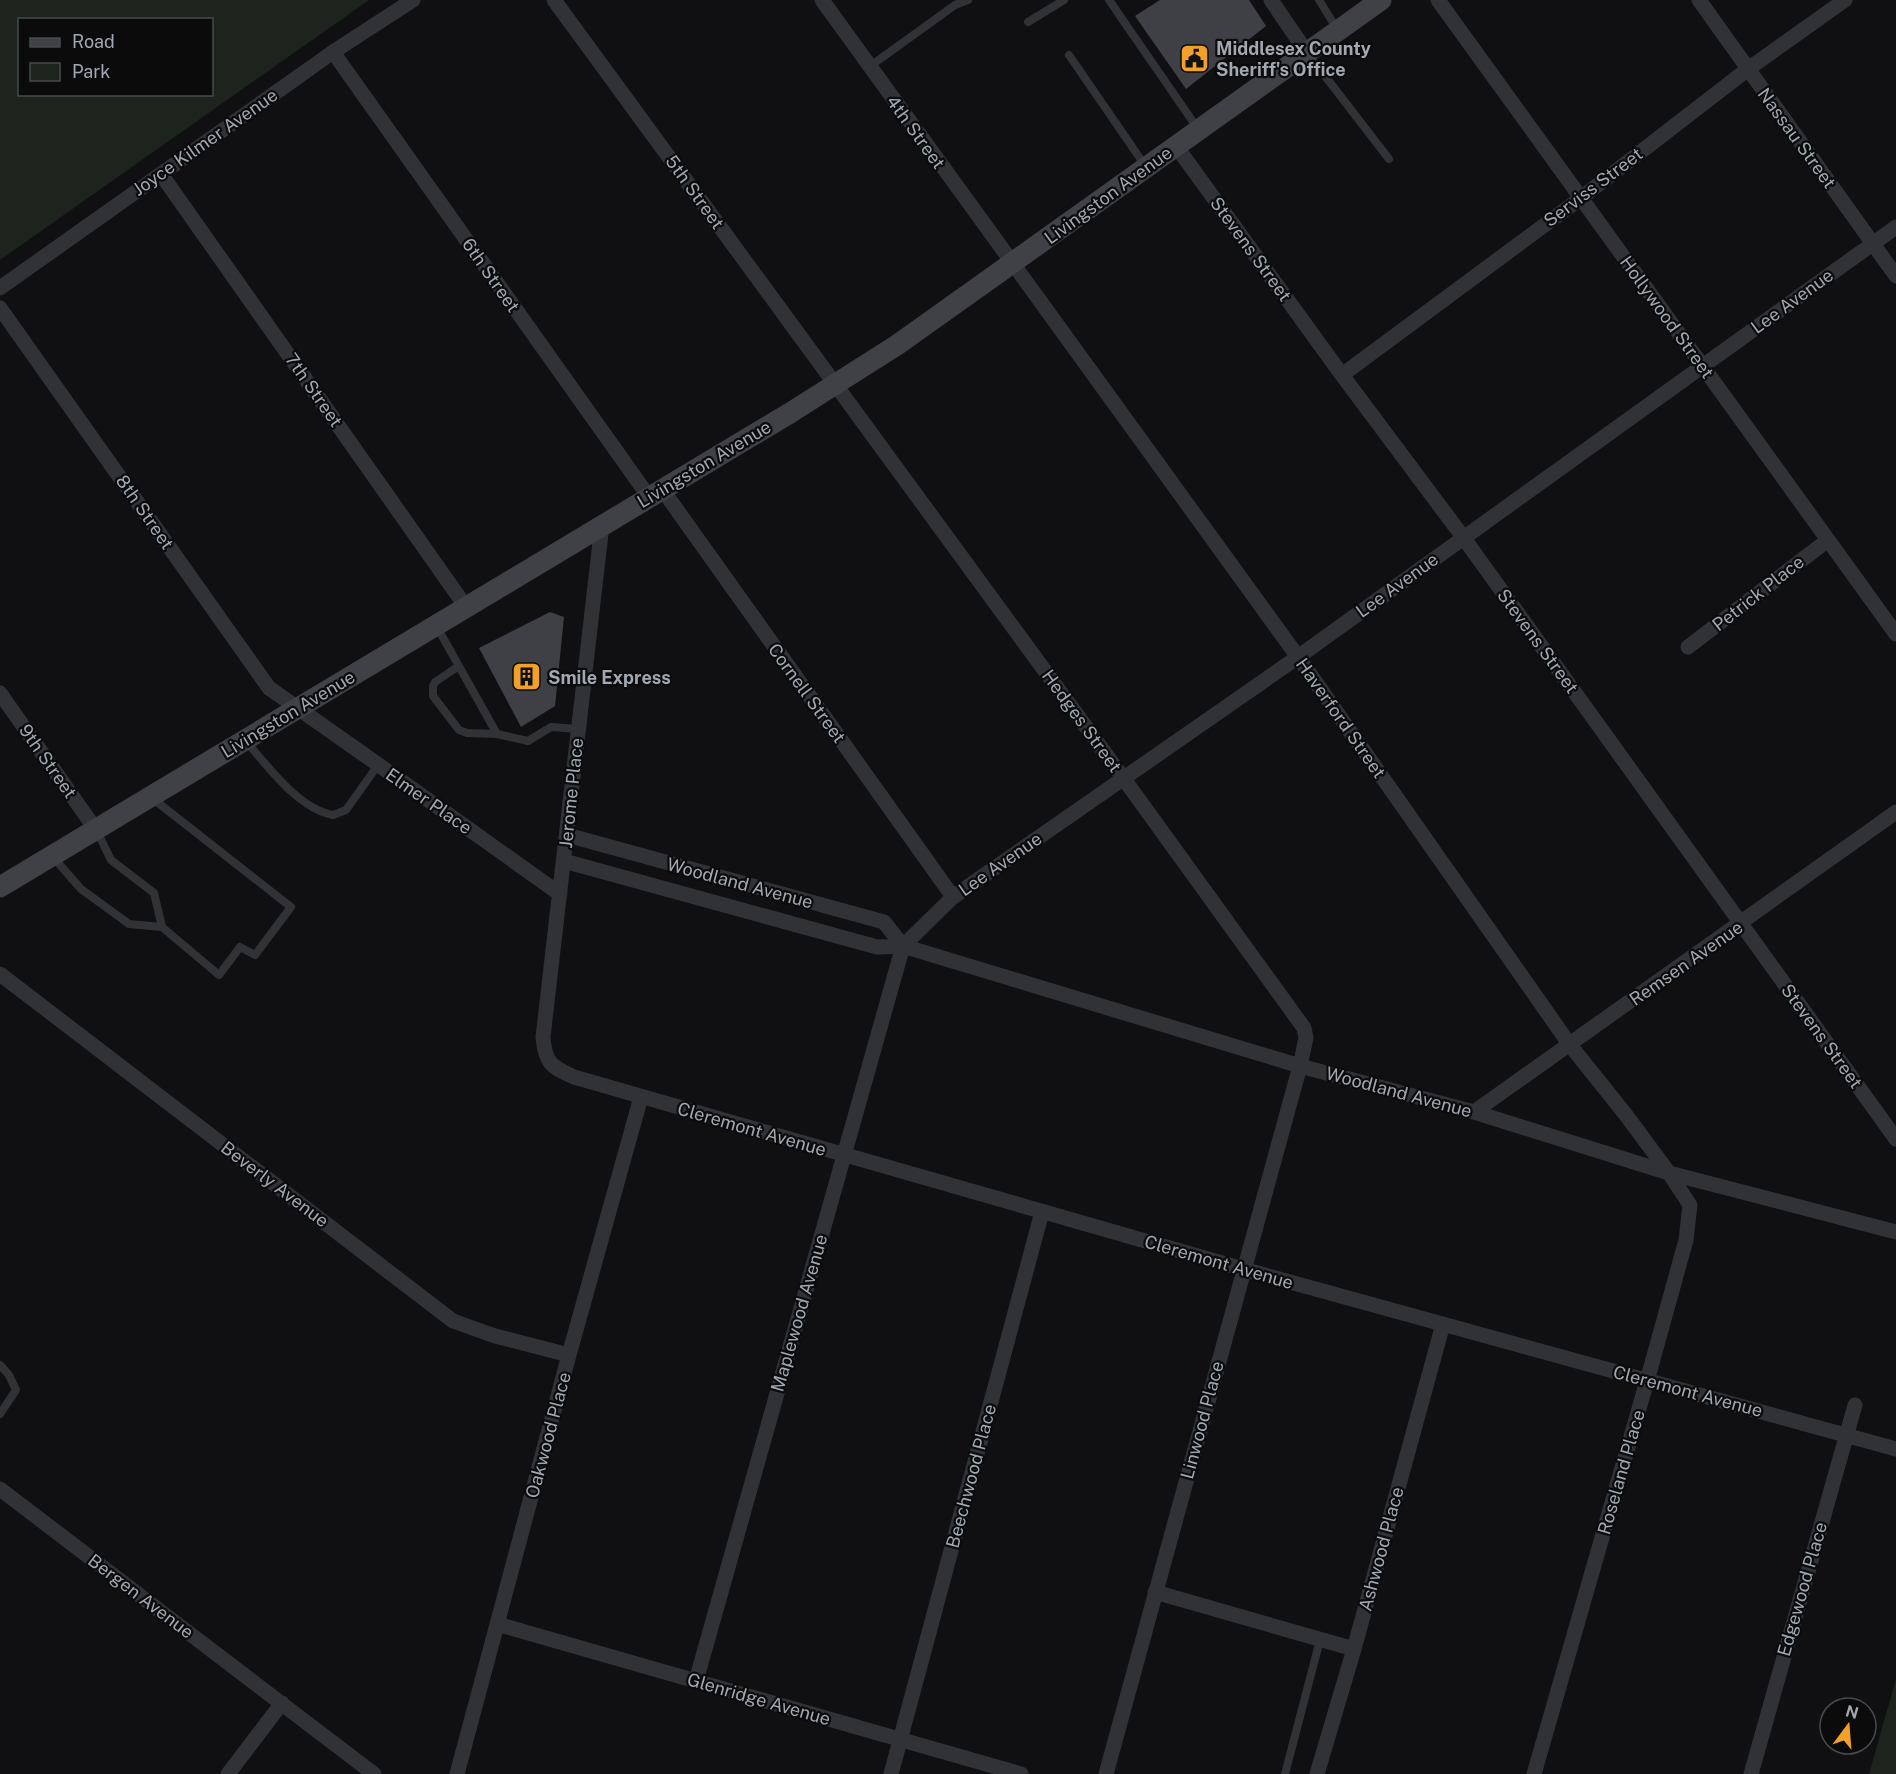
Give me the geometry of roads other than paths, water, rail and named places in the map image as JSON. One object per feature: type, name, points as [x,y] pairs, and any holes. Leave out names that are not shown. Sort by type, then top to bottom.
[{"type":"main road","name":"Livingston Avenue","points":[[0,887],[436,626],[897,345],[1382,0]]},
{"type":"street","name":"Joyce Kilmer Avenue","points":[[0,288],[333,52],[412,0]]},
{"type":"street","name":"5th Street","points":[[554,0],[836,384]]},
{"type":"street","name":"4th Street","points":[[822,0],[1012,264]]},
{"type":"street","points":[[1271,0],[1307,53]]},
{"type":"street","name":"Hollywood Street","points":[[1438,0],[1896,634]]},
{"type":"street","name":"Nassau Street","points":[[1699,0],[1896,276]]},
{"type":"street","name":"Serviss Street","points":[[1342,375],[1581,198],[1748,69],[1845,0]]},
{"type":"street","name":"6th Street","points":[[333,52],[656,493]]},
{"type":"street","name":"Stevens Street","points":[[1176,146],[1342,375],[1464,537],[1896,1139]]},
{"type":"street","name":"7th Street","points":[[160,174],[466,607]]},
{"type":"street","name":"Lee Avenue","points":[[903,946],[952,897],[1298,657],[1896,227]]},
{"type":"street","name":"Haverford Street","points":[[1012,264],[1298,657],[1570,1045],[1669,1173]]},
{"type":"street","name":"8th Street","points":[[0,308],[269,688],[298,708]]},
{"type":"street","name":"Hedges Street","points":[[836,384],[1304,1028],[1306,1038],[1300,1065]]},
{"type":"street","name":"Cornell Street","points":[[656,493],[952,897]]},
{"type":"street","name":"Jerome Place","points":[[548,1061],[543,1037],[602,525]]},
{"type":"street","name":"Petrick Place","points":[[1688,647],[1828,540]]},
{"type":"street","name":"9th Street","points":[[0,693],[96,830]]},
{"type":"street","name":"Elmer Place","points":[[298,708],[328,727],[560,894]]},
{"type":"street","name":"Remsen Avenue","points":[[1474,1112],[1896,812]]},
{"type":"street","name":"Woodland Avenue","points":[[567,835],[884,922],[903,946]]},
{"type":"street","name":"Woodland Avenue","points":[[564,861],[877,947],[903,946],[1300,1065],[1474,1112],[1669,1173],[1896,1232]]},
{"type":"street","name":"Maplewood Avenue","points":[[696,1681],[903,946]]},
{"type":"street","name":"Beverly Avenue","points":[[0,974],[453,1320],[495,1336],[569,1355]]},
{"type":"street","name":"Cleremont Avenue","points":[[548,1061],[555,1068],[574,1077],[843,1156],[1896,1449]]},
{"type":"street","name":"Linwood Place","points":[[1106,1774],[1300,1065]]},
{"type":"street","name":"Oakwood Place","points":[[457,1774],[569,1355],[641,1097]]},
{"type":"street","name":"Roseland Place","points":[[1534,1774],[1686,1240],[1690,1204],[1669,1173]]},
{"type":"street","name":"Beechwood Place","points":[[891,1774],[1042,1212]]},
{"type":"street","name":"Ashwood Place","points":[[1317,1774],[1354,1649],[1443,1324]]},
{"type":"street","name":"Edgewood Place","points":[[1750,1774],[1855,1405]]},
{"type":"street","name":"Bergen Avenue","points":[[0,1489],[374,1774]]},
{"type":"street","points":[[1155,1592],[1354,1649]]},
{"type":"street","name":"Glenridge Avenue","points":[[497,1623],[1021,1774]]},
{"type":"street","points":[[228,1774],[282,1704]]},
{"type":"lane","points":[[869,67],[955,5],[968,0]]},
{"type":"lane","points":[[1028,22],[1064,0]]},
{"type":"lane","points":[[1109,0],[1199,130]]},
{"type":"lane","points":[[1319,0],[1338,31]]},
{"type":"lane","points":[[1307,53],[1389,159]]},
{"type":"lane","points":[[1069,55],[1146,168]]},
{"type":"lane","points":[[436,626],[497,734]]},
{"type":"lane","points":[[459,666],[435,682],[433,696],[459,730],[467,733],[497,734],[528,741],[551,727],[578,729]]},
{"type":"lane","points":[[245,740],[281,782],[314,809],[333,816],[346,810],[378,765]]},
{"type":"lane","points":[[52,856],[81,889],[129,924],[162,927],[219,975],[240,947],[255,955],[291,907],[150,797]]},
{"type":"lane","points":[[96,830],[111,860],[154,893],[162,927]]},
{"type":"lane","points":[[0,1365],[9,1375],[16,1390],[0,1414]]},
{"type":"lane","points":[[1285,1774],[1320,1640]]},
{"type":"place","name":"Middlesex County Sheriff's Office","points":[[1195,58]]},
{"type":"place","name":"Smile Express","points":[[527,677]]}]
